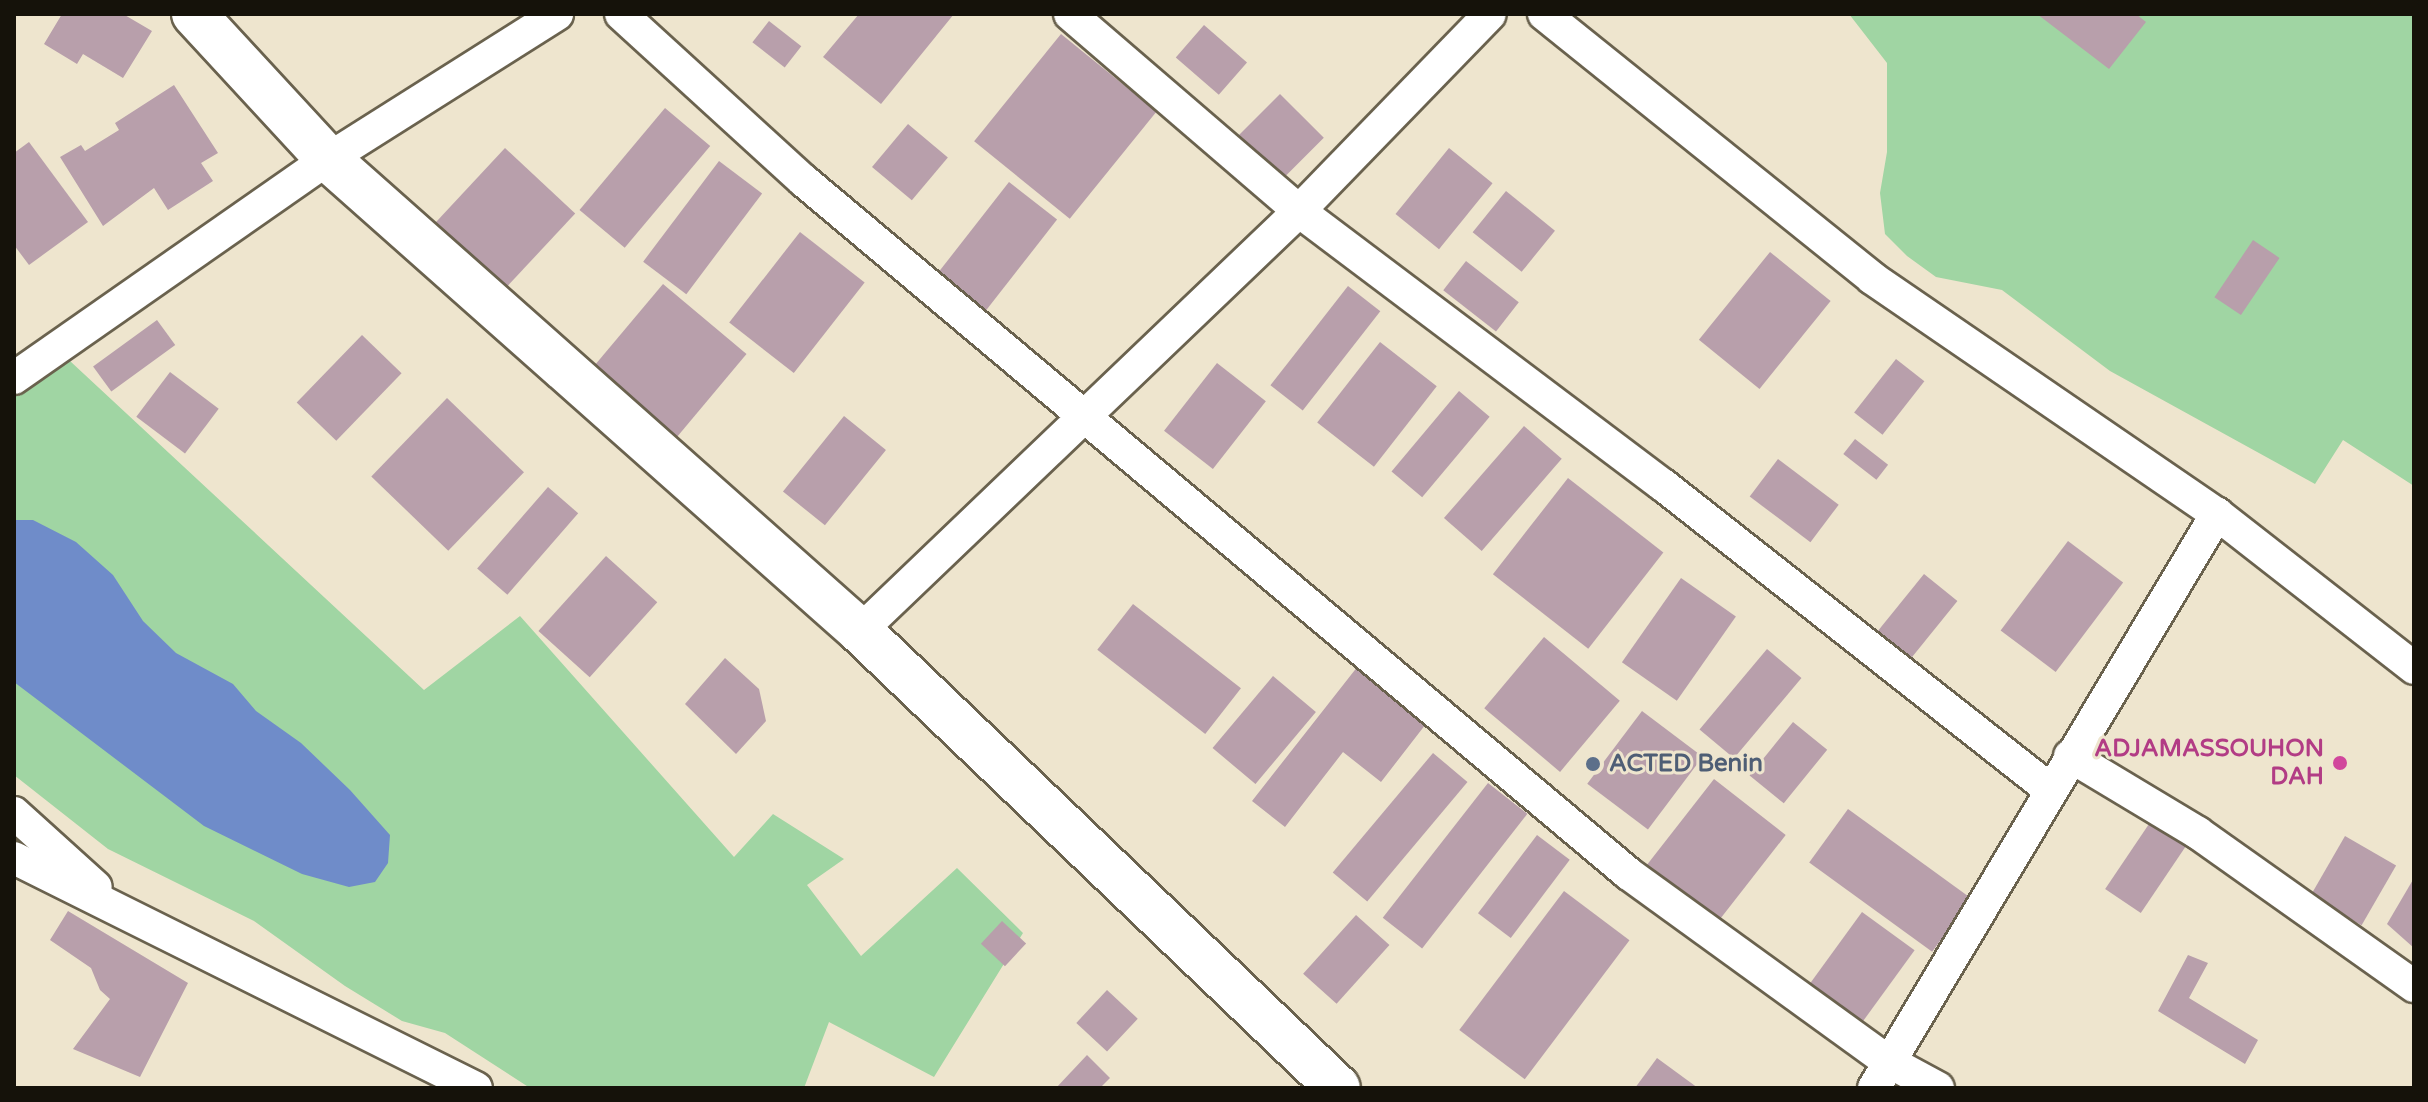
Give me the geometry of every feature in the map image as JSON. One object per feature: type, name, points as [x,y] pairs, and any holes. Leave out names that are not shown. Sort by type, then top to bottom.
[{"type":"street","points":[[194,14],[328,159],[860,631],[1338,1088]]},
{"type":"street","points":[[14,378],[328,159],[557,14]]},
{"type":"street","points":[[621,14],[804,181],[1629,874],[1880,1074],[1938,1088]]},
{"type":"street","points":[[1070,14],[1299,211],[1663,485],[2050,789]]},
{"type":"street","points":[[860,631],[1082,415],[1299,211],[1490,14]]},
{"type":"street","points":[[1544,14],[1872,278],[2217,514],[2414,668]]},
{"type":"street","points":[[1880,1074],[2217,514]]},
{"type":"street","points":[[2070,756],[2198,833],[2414,986]]},
{"type":"street","points":[[14,813],[125,913]]},
{"type":"street","points":[[14,858],[476,1088]]},
{"type":"green space","points":[[1849,14],[2414,14],[2414,486],[2343,440],[2315,484],[2110,371],[2002,290],[1936,277],[1907,256],[1885,234],[1880,193],[1887,152],[1887,63]]},
{"type":"green space","points":[[56,348],[424,690],[520,616],[734,857],[773,814],[844,859],[807,885],[861,956],[957,868],[1023,933],[934,1077],[829,1022],[804,1088],[530,1088],[445,1033],[402,1021],[345,986],[254,921],[108,849],[14,775],[14,379]]},
{"type":"water","points":[[14,520],[33,520],[76,542],[113,575],[143,621],[176,653],[233,684],[256,711],[301,743],[350,790],[390,835],[388,863],[375,882],[349,887],[302,874],[204,826],[14,682]]},
{"type":"building","points":[[62,14],[123,14],[152,31],[123,78],[83,54],[77,64],[44,44]]},
{"type":"building","points":[[859,14],[954,14],[881,104],[823,57]]},
{"type":"building","points":[[2037,14],[2136,14],[2146,22],[2109,69]]},
{"type":"building","points":[[769,21],[801,46],[785,68],[752,42]]},
{"type":"building","points":[[1204,25],[1247,62],[1219,95],[1176,57]]},
{"type":"building","points":[[1061,34],[1157,111],[1070,219],[974,141]]},
{"type":"building","points":[[174,85],[218,153],[201,163],[213,181],[168,210],[154,188],[103,226],[60,157],[81,145],[85,151],[119,130],[115,123]]},
{"type":"building","points":[[1280,94],[1324,138],[1279,183],[1235,139]]},
{"type":"building","points":[[665,108],[710,146],[625,248],[580,210]]},
{"type":"building","points":[[908,124],[948,157],[912,200],[872,167]]},
{"type":"building","points":[[29,142],[88,222],[29,265],[14,245],[14,153]]},
{"type":"building","points":[[505,148],[575,213],[499,295],[429,230]]},
{"type":"building","points":[[1449,148],[1493,183],[1439,249],[1396,214]]},
{"type":"building","points":[[719,161],[762,193],[686,294],[643,262]]},
{"type":"building","points":[[1009,182],[1057,220],[983,314],[935,277]]},
{"type":"building","points":[[1506,191],[1555,231],[1522,272],[1473,232]]},
{"type":"building","points":[[800,232],[865,282],[794,373],[729,323]]},
{"type":"building","points":[[2253,240],[2280,258],[2241,315],[2214,297]]},
{"type":"building","points":[[1770,252],[1831,301],[1760,389],[1699,340]]},
{"type":"building","points":[[1466,261],[1519,302],[1496,331],[1443,290]]},
{"type":"building","points":[[663,284],[746,354],[672,443],[588,373]]},
{"type":"building","points":[[1348,286],[1380,311],[1303,411],[1270,385]]},
{"type":"building","points":[[157,320],[175,345],[111,392],[93,366]]},
{"type":"building","points":[[362,335],[402,373],[336,441],[297,403]]},
{"type":"building","points":[[1380,342],[1437,386],[1374,467],[1317,422]]},
{"type":"building","points":[[1896,359],[1924,381],[1883,435],[1854,413]]},
{"type":"building","points":[[1217,363],[1266,401],[1213,469],[1164,431]]},
{"type":"building","points":[[170,372],[219,409],[185,453],[136,417]]},
{"type":"building","points":[[1459,391],[1490,417],[1422,497],[1392,471]]},
{"type":"building","points":[[447,398],[524,472],[448,551],[371,476]]},
{"type":"building","points":[[844,416],[886,450],[825,525],[783,491]]},
{"type":"building","points":[[1524,426],[1562,459],[1482,551],[1444,518]]},
{"type":"building","points":[[1855,439],[1888,465],[1876,480],[1843,454]]},
{"type":"building","points":[[1778,459],[1839,505],[1810,542],[1750,497]]},
{"type":"building","points":[[1568,478],[1663,552],[1588,649],[1493,574]]},
{"type":"building","points":[[548,487],[578,513],[507,595],[477,569]]},
{"type":"building","points":[[2068,541],[2123,583],[2056,672],[2001,630]]},
{"type":"building","points":[[606,556],[657,602],[590,677],[538,631]]},
{"type":"building","points":[[1924,574],[1957,601],[1906,665],[1872,638]]},
{"type":"building","points":[[1681,578],[1736,616],[1677,701],[1622,662]]},
{"type":"building","points":[[1133,604],[1241,688],[1205,734],[1097,650]]},
{"type":"building","points":[[1544,637],[1620,701],[1560,772],[1484,708]]},
{"type":"building","points":[[1767,649],[1801,678],[1734,758],[1700,729]]},
{"type":"building","points":[[725,658],[759,689],[766,721],[736,754],[685,704]]},
{"type":"building","points":[[1358,666],[1429,720],[1381,782],[1343,752],[1285,827],[1252,801]]},
{"type":"building","points":[[1273,676],[1316,712],[1255,784],[1213,748]]},
{"type":"building","points":[[1642,711],[1703,757],[1648,829],[1587,784]]},
{"type":"building","points":[[1793,722],[1827,750],[1784,803],[1750,776]]},
{"type":"building","points":[[1433,753],[1467,782],[1367,901],[1333,873]]},
{"type":"building","points":[[1714,779],[1786,835],[1717,922],[1646,866]]},
{"type":"building","points":[[1488,783],[1527,814],[1422,949],[1383,918]]},
{"type":"building","points":[[1848,809],[1971,898],[1932,952],[1809,862]]},
{"type":"building","points":[[2151,821],[2187,845],[2141,913],[2105,889]]},
{"type":"building","points":[[1537,835],[1570,860],[1511,938],[1478,913]]},
{"type":"building","points":[[2345,836],[2396,866],[2362,925],[2310,896]]},
{"type":"building","points":[[2414,878],[2414,948],[2387,924]]},
{"type":"building","points":[[1564,891],[1629,940],[1525,1079],[1459,1030]]},
{"type":"building","points":[[68,911],[188,983],[140,1077],[73,1049],[110,999],[100,990],[91,968],[50,940]]},
{"type":"building","points":[[1862,912],[1915,950],[1862,1023],[1809,985]]},
{"type":"building","points":[[1356,915],[1389,945],[1337,1004],[1303,974]]},
{"type":"building","points":[[1002,921],[1026,944],[1005,966],[981,944]]},
{"type":"building","points":[[2188,955],[2208,963],[2189,998],[2258,1040],[2245,1064],[2158,1011]]},
{"type":"building","points":[[1107,990],[1138,1019],[1107,1052],[1076,1023]]},
{"type":"building","points":[[1087,1055],[1110,1078],[1100,1088],[1056,1088]]},
{"type":"building","points":[[1657,1058],[1698,1088],[1635,1088]]},
{"type":"place","name":"ADJAMASSOUHON DAH","points":[[2340,763]]},
{"type":"place","name":"ACTED Benin","points":[[1593,764]]}]
